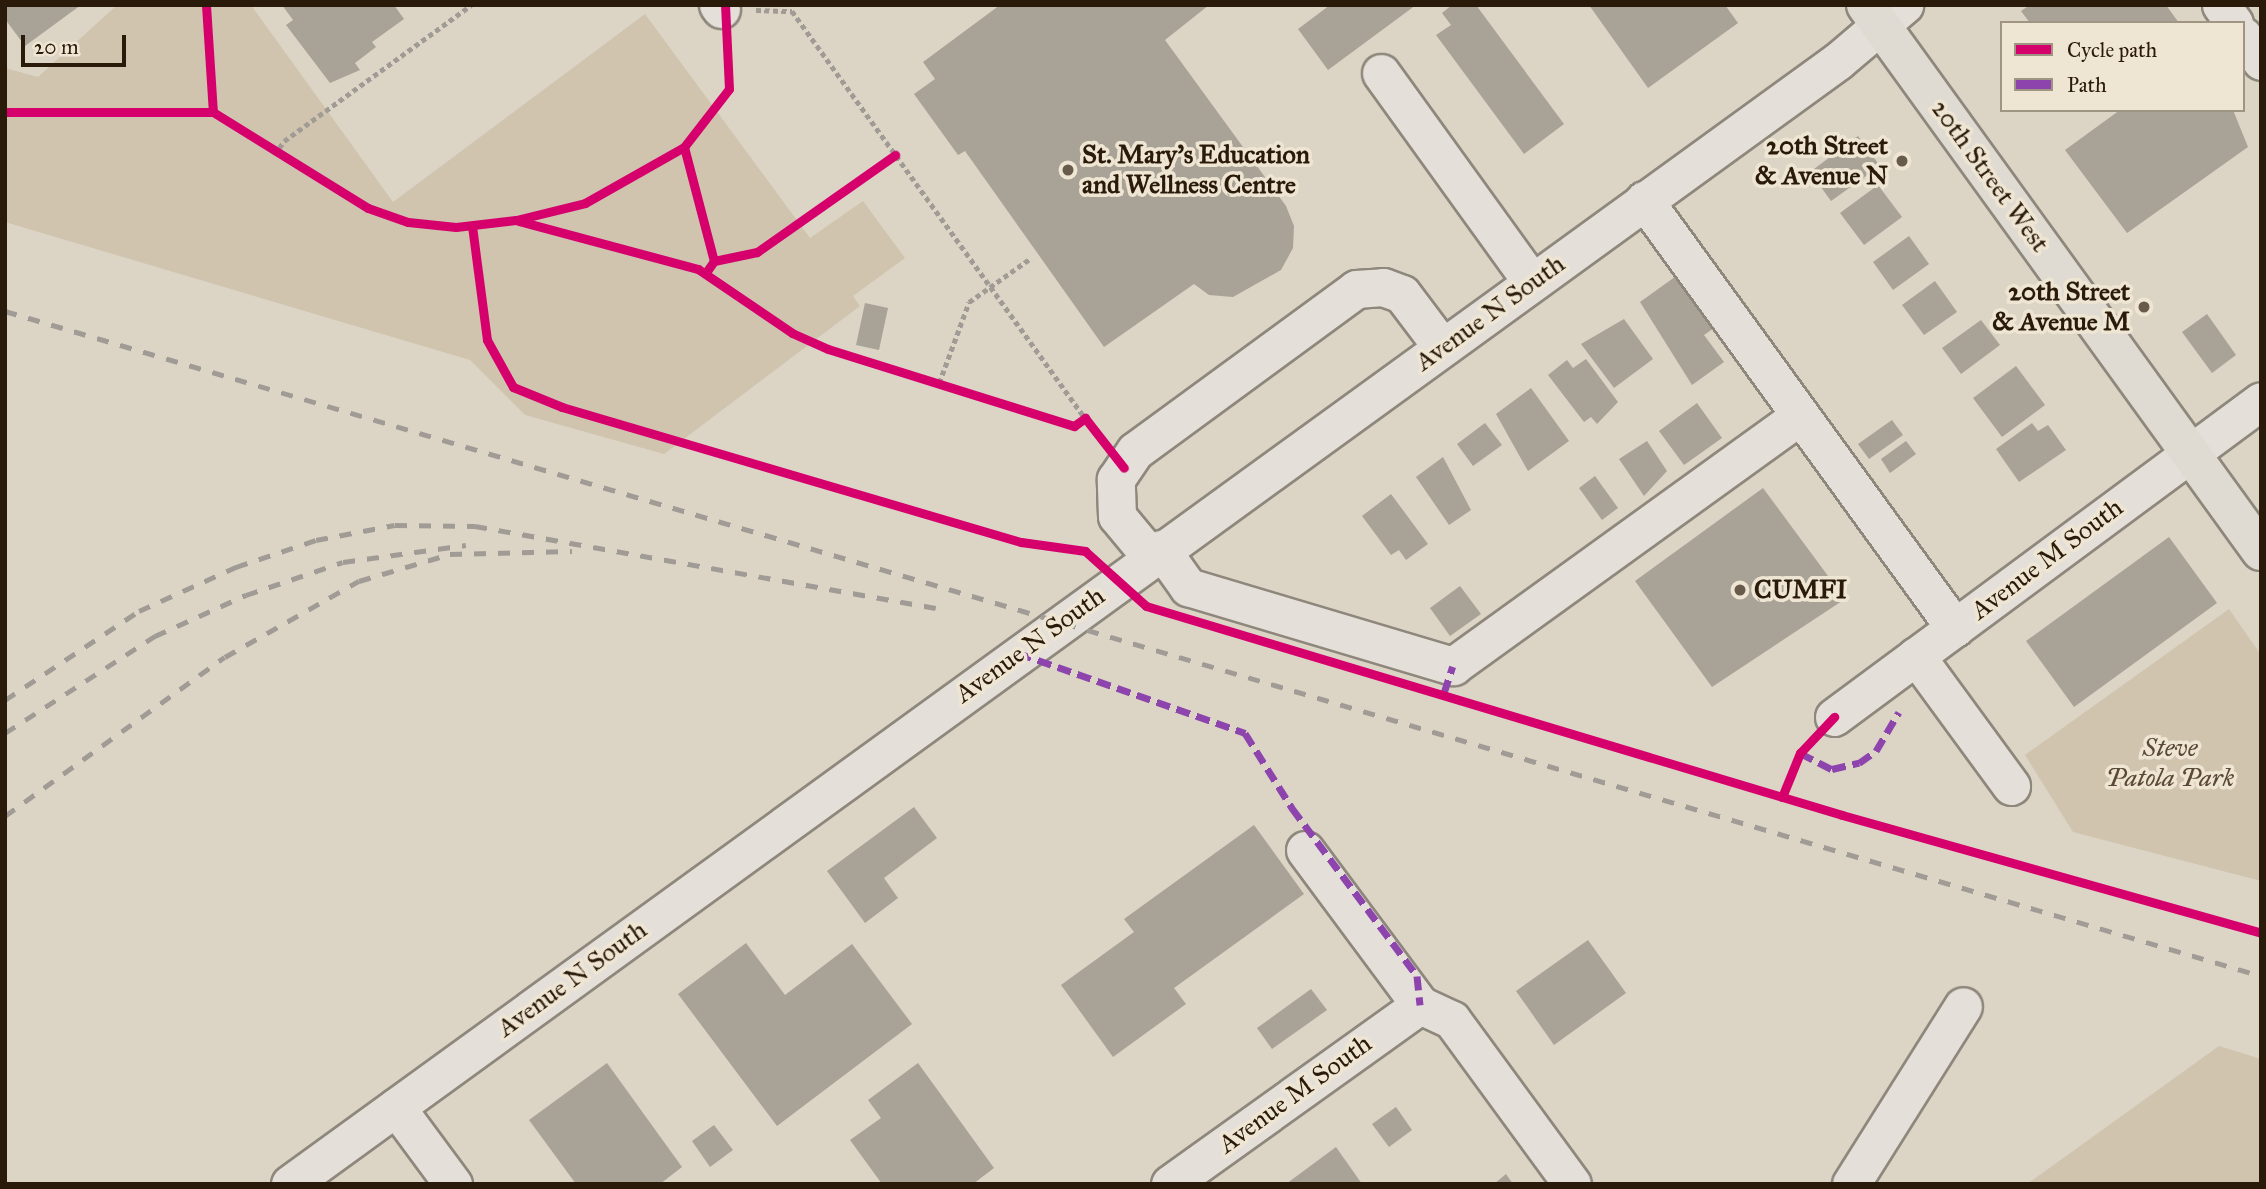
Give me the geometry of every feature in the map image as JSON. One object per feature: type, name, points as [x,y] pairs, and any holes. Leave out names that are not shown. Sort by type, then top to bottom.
[{"type":"main road","name":"20th Street West","points":[[1884,12],[2261,551]]},
{"type":"street","points":[[2221,5],[2233,21]]},
{"type":"street","name":"Avenue N South","points":[[290,1184],[1644,200],[1884,12]]},
{"type":"street","points":[[2245,39],[2261,61]]},
{"type":"street","points":[[1381,73],[1532,282]]},
{"type":"street","points":[[1644,200],[1798,417],[1955,628]]},
{"type":"street","points":[[1442,347],[1402,294],[1383,287],[1356,289],[1135,451],[1116,479],[1117,516],[1188,587],[1453,666],[1798,417]]},
{"type":"street","name":"Avenue M South","points":[[1834,717],[2261,401]]},
{"type":"street","points":[[1916,656],[2011,786]]},
{"type":"street","points":[[1305,850],[1420,1005],[1452,1020],[1572,1184]]},
{"type":"street","name":"Avenue M South","points":[[1170,1184],[1420,1005]]},
{"type":"street","points":[[1851,1184],[1963,1006]]},
{"type":"street","points":[[396,1107],[453,1184]]},
{"type":"path","points":[[274,155],[284,141],[471,5]]},
{"type":"path","points":[[720,7],[792,11],[1085,418]]},
{"type":"path","points":[[939,383],[969,302],[1031,258]]},
{"type":"green space","points":[[117,5],[251,5],[393,202],[645,14],[810,238],[863,201],[905,258],[853,296],[860,306],[664,454],[525,415],[470,360],[5,222],[5,68],[38,77]]},
{"type":"green space","name":"Steve Patola Park","points":[[2229,609],[2261,655],[2261,881],[2073,832],[2025,755]]},
{"type":"green space","points":[[2219,1046],[2261,1059],[2261,1184],[2027,1184]]},
{"type":"building","points":[[5,5],[81,5],[25,46],[5,19]]},
{"type":"building","points":[[282,5],[394,5],[404,19],[372,42],[376,47],[355,63],[360,70],[330,83],[286,25],[293,20]]},
{"type":"building","points":[[1000,5],[1209,5],[1165,40],[1286,206],[1294,226],[1293,248],[1281,270],[1233,297],[1209,295],[1194,284],[1104,347],[965,151],[958,155],[914,94],[935,79],[923,62]]},
{"type":"building","points":[[1330,5],[1416,5],[1328,70],[1298,29]]},
{"type":"building","points":[[1452,5],[1476,5],[1564,124],[1524,154],[1436,35],[1451,25],[1442,13]]},
{"type":"building","points":[[1589,5],[1725,5],[1738,23],[1648,88]]},
{"type":"building","points":[[2030,5],[2166,5],[2178,21],[2028,21],[2021,11]]},
{"type":"building","points":[[2117,112],[2234,112],[2248,147],[2127,233],[2065,150]]},
{"type":"building","points":[[1858,136],[1880,166],[1831,201],[1810,172]]},
{"type":"building","points":[[1878,185],[1902,217],[1864,245],[1840,213]]},
{"type":"building","points":[[1909,236],[1929,264],[1893,290],[1873,262]]},
{"type":"building","points":[[1679,274],[1717,326],[1704,335],[1724,362],[1692,385],[1640,302]]},
{"type":"building","points":[[1935,281],[1957,312],[1924,335],[1902,305]]},
{"type":"building","points":[[865,303],[888,308],[879,350],[856,345]]},
{"type":"building","points":[[2207,314],[2236,355],[2212,373],[2182,332]]},
{"type":"building","points":[[1624,319],[1653,359],[1614,388],[1581,344]]},
{"type":"building","points":[[1981,320],[2000,345],[1961,374],[1942,348]]},
{"type":"building","points":[[1586,359],[1618,402],[1597,424],[1591,417],[1584,422],[1548,375],[1567,360],[1573,368]]},
{"type":"building","points":[[2016,366],[2045,405],[2002,437],[1973,398]]},
{"type":"building","points":[[1531,388],[1569,441],[1528,471],[1496,414]]},
{"type":"building","points":[[1697,403],[1722,438],[1684,465],[1659,431]]},
{"type":"building","points":[[1892,420],[1903,435],[1869,459],[1858,444]]},
{"type":"building","points":[[1485,423],[1502,445],[1473,466],[1457,444]]},
{"type":"building","points":[[2032,423],[2038,431],[2048,425],[2066,450],[2019,482],[1996,449]]},
{"type":"building","points":[[1647,441],[1667,471],[1644,496],[1619,459]]},
{"type":"building","points":[[1906,441],[1916,454],[1890,473],[1881,459]]},
{"type":"building","points":[[1443,457],[1471,510],[1449,525],[1416,477]]},
{"type":"building","points":[[1595,476],[1618,508],[1602,520],[1579,488]]},
{"type":"building","name":"CUMFI","points":[[1763,488],[1845,599],[1712,687],[1635,581]]},
{"type":"building","points":[[1391,494],[1428,544],[1406,560],[1399,550],[1391,555],[1362,516]]},
{"type":"building","points":[[2169,537],[2217,603],[2074,707],[2026,641]]},
{"type":"building","points":[[1460,586],[1481,614],[1450,636],[1430,608]]},
{"type":"building","points":[[914,807],[937,838],[884,878],[898,898],[865,923],[827,871]]},
{"type":"building","points":[[1254,825],[1304,894],[1174,988],[1186,1004],[1113,1057],[1061,985],[1134,932],[1124,919]]},
{"type":"building","points":[[1588,940],[1626,993],[1554,1045],[1516,991]]},
{"type":"building","points":[[746,943],[785,995],[852,944],[912,1024],[777,1126],[678,994]]},
{"type":"building","points":[[1311,989],[1327,1010],[1272,1049],[1257,1028]]},
{"type":"building","points":[[607,1063],[682,1167],[660,1184],[576,1184],[529,1120]]},
{"type":"building","points":[[918,1063],[994,1168],[973,1184],[882,1184],[850,1140],[881,1118],[868,1100]]},
{"type":"building","points":[[1396,1107],[1412,1130],[1389,1147],[1372,1124]]},
{"type":"building","points":[[714,1125],[733,1150],[710,1167],[692,1141]]},
{"type":"building","points":[[1336,1147],[1362,1184],[1286,1184]]},
{"type":"building","points":[[1506,1174],[1513,1184],[1494,1184]]},
{"type":"railway","points":[[5,311],[2261,976]]},
{"type":"railway","points":[[5,700],[139,611],[236,567],[316,540],[395,525],[475,526],[936,608]]},
{"type":"railway","points":[[5,733],[155,636],[246,595],[343,562],[466,545]]},
{"type":"railway","points":[[5,816],[225,657],[359,581],[450,554],[572,551]]},
{"type":"marked path","points":[[1018,653],[1245,733],[1292,808],[1417,976],[1420,1005]]},
{"type":"marked path","points":[[1444,693],[1453,666]]},
{"type":"marked path","points":[[1798,758],[1800,753],[1832,769],[1859,763],[1876,751],[1899,712]]},
{"type":"cycle path","points":[[206,5],[213,112]]},
{"type":"cycle path","points":[[5,112],[213,112],[368,208],[408,222],[456,227],[516,220],[585,203],[684,147],[729,89],[725,5]]},
{"type":"cycle path","points":[[684,147],[714,261],[707,271]]},
{"type":"cycle path","points":[[714,261],[757,252],[895,155]]},
{"type":"cycle path","points":[[519,221],[698,269],[792,333],[828,349],[1074,426],[1085,418],[1124,468]]},
{"type":"cycle path","points":[[472,226],[487,340],[513,387],[562,407],[1021,542],[1085,551],[1146,606],[1842,815],[2261,933]]},
{"type":"cycle path","points":[[1782,797],[1800,753],[1834,717]]},
{"type":"place","name":"20th Street & Avenue N","points":[[1902,161]]},
{"type":"place","name":"St. Mary's Education and Wellness Centre","points":[[1068,170]]},
{"type":"place","name":"20th Street & Avenue M","points":[[2144,307]]},
{"type":"place","name":"CUMFI","points":[[1740,590]]}]
